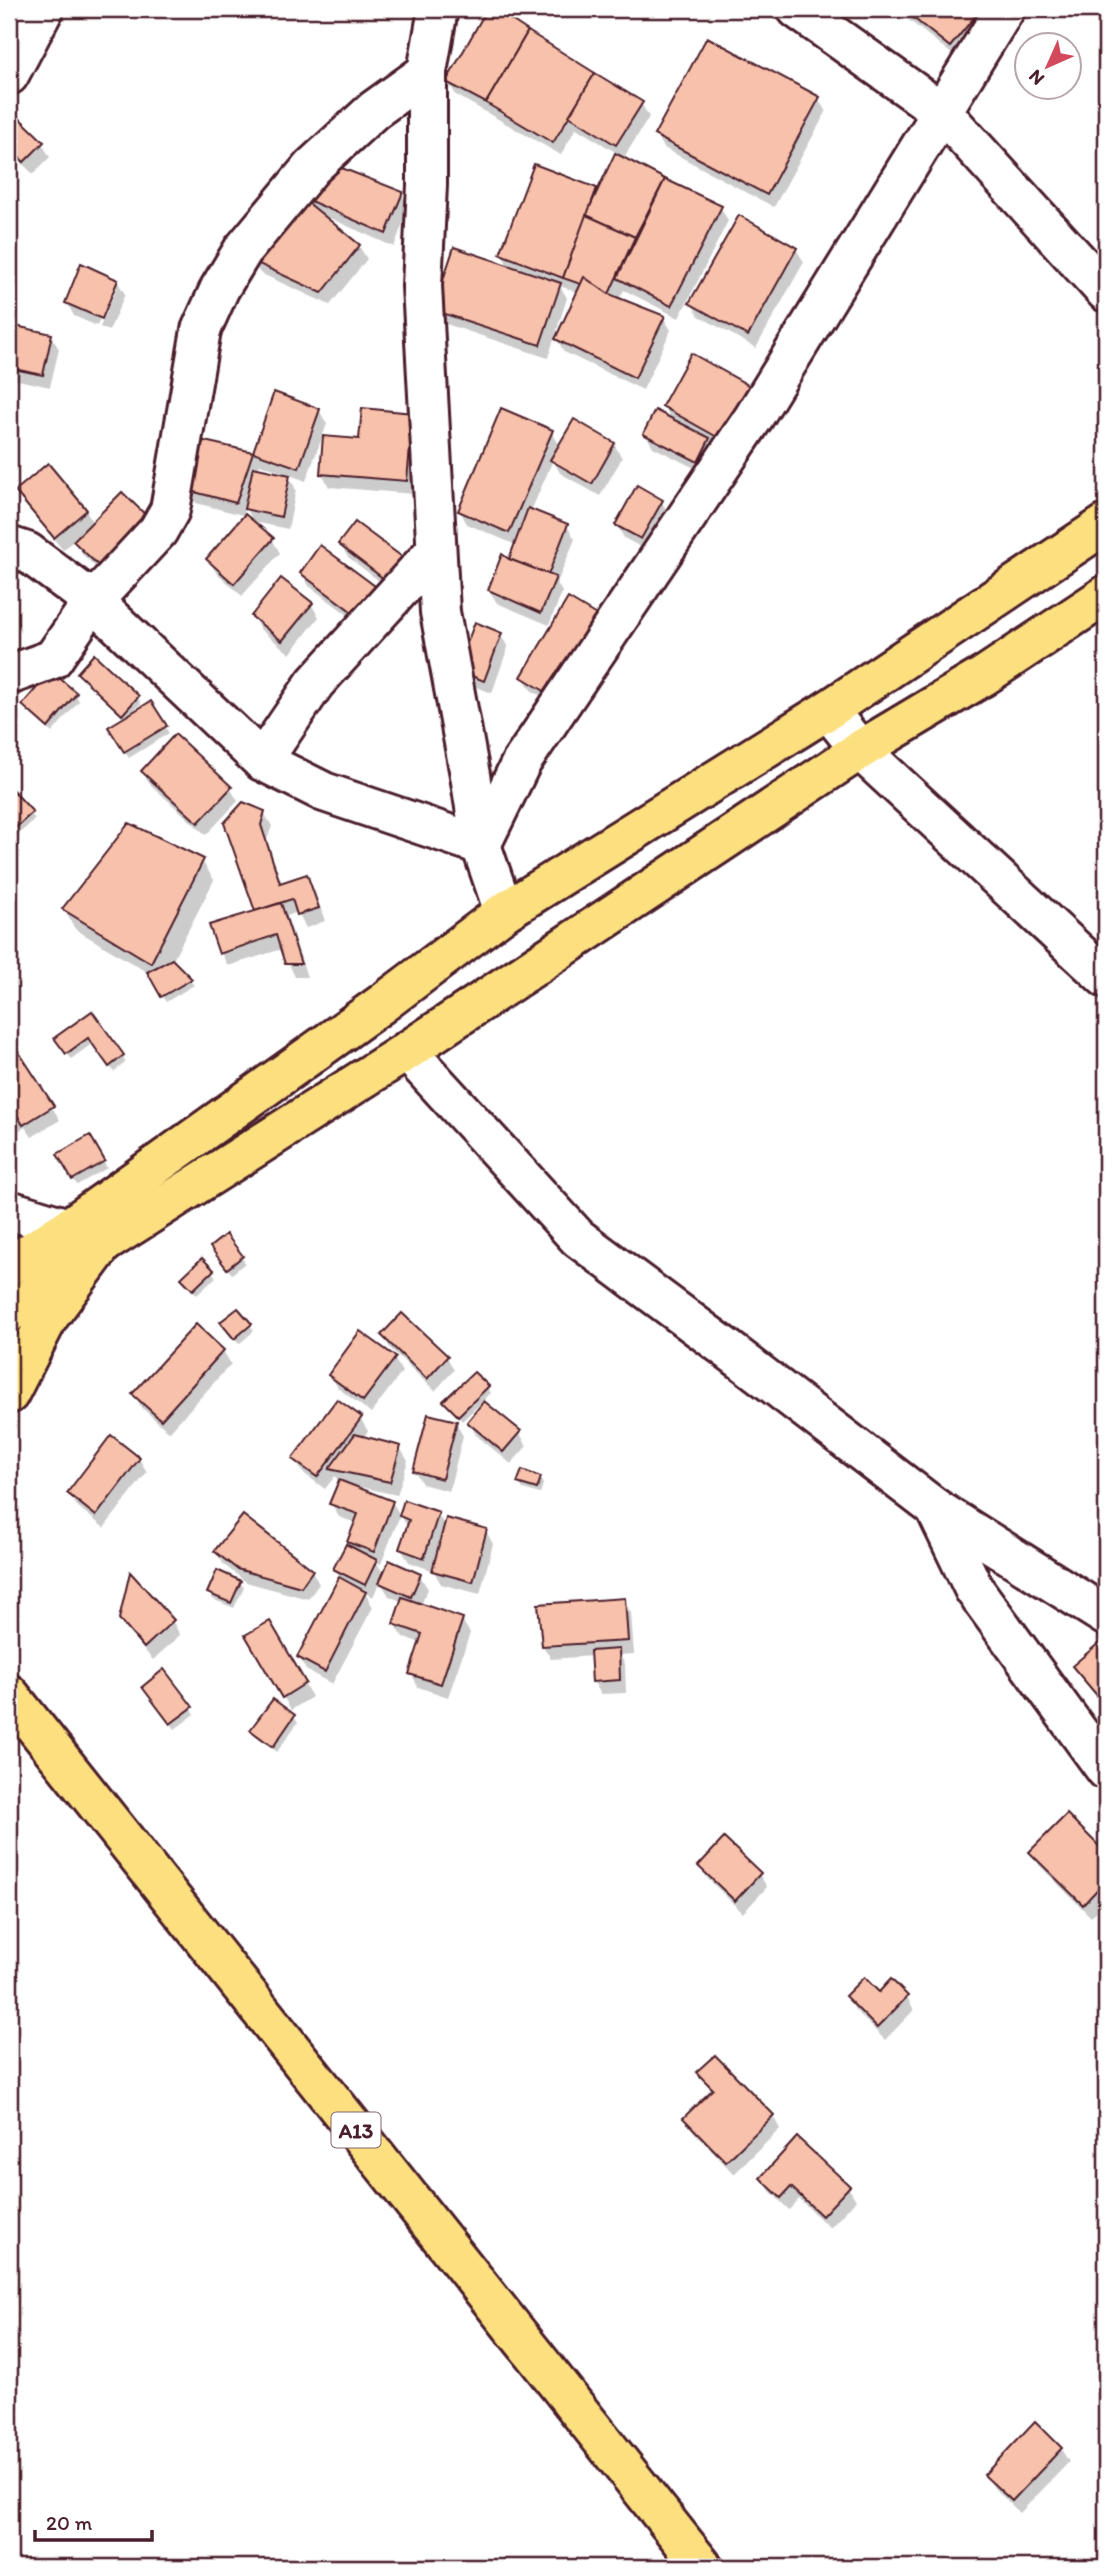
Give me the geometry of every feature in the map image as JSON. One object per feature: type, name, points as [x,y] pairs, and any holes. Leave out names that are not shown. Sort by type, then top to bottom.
[{"type":"main road","points":[[9,1266],[68,1228],[383,1003],[504,912],[828,709],[1106,524]]},
{"type":"main road","points":[[9,1312],[103,1244],[407,1051],[860,751],[984,676],[1106,596]]},
{"type":"main road","points":[[9,1394],[48,1318],[103,1244]]},
{"type":"main road","name":"A13","points":[[9,1694],[703,2567]]},
{"type":"street","points":[[9,75],[44,9]]},
{"type":"street","points":[[438,9],[427,72],[427,185],[422,286],[440,612],[481,845],[504,912]]},
{"type":"street","points":[[797,9],[942,112],[1106,292]]},
{"type":"street","points":[[481,845],[521,763],[754,417],[1005,9]]},
{"type":"street","points":[[9,675],[53,659],[93,601],[158,531],[170,509],[201,330],[220,288],[243,250],[312,167],[374,110],[427,72]]},
{"type":"street","points":[[9,546],[27,552],[93,601],[262,761],[324,792],[481,845]]},
{"type":"street","points":[[262,761],[315,683],[436,550]]},
{"type":"street","points":[[828,709],[860,751],[1106,978]]},
{"type":"street","points":[[407,1051],[578,1238],[935,1508],[1106,1616]]},
{"type":"street","points":[[9,1210],[68,1228]]},
{"type":"street","points":[[935,1508],[974,1589],[1106,1770]]},
{"type":"building","points":[[487,9],[495,9],[528,31],[486,103],[446,82]]},
{"type":"building","points":[[902,9],[981,9],[950,47]]},
{"type":"building","points":[[528,31],[595,73],[553,143],[486,103]]},
{"type":"building","points":[[707,37],[820,97],[767,195],[654,135]]},
{"type":"building","points":[[595,73],[643,102],[616,145],[569,116]]},
{"type":"building","points":[[9,108],[44,142],[24,162],[9,148]]},
{"type":"building","points":[[615,153],[665,179],[635,237],[586,215]]},
{"type":"building","points":[[534,164],[597,188],[563,278],[500,254]]},
{"type":"building","points":[[334,165],[403,192],[386,234],[301,197]]},
{"type":"building","points":[[665,179],[722,206],[671,306],[617,278]]},
{"type":"building","points":[[301,197],[360,245],[322,293],[250,260]]},
{"type":"building","points":[[586,215],[635,237],[609,294],[563,278]]},
{"type":"building","points":[[739,215],[797,248],[748,336],[689,303]]},
{"type":"building","points":[[454,247],[561,283],[540,345],[433,310]]},
{"type":"building","points":[[81,263],[118,280],[102,319],[65,303]]},
{"type":"building","points":[[584,277],[609,294],[665,316],[635,378],[555,339]]},
{"type":"building","points":[[11,325],[52,334],[43,375],[9,368]]},
{"type":"building","points":[[691,353],[755,389],[726,442],[662,406]]},
{"type":"building","points":[[274,392],[320,409],[299,468],[253,452]]},
{"type":"building","points":[[362,408],[413,413],[407,481],[320,474],[323,436],[359,439]]},
{"type":"building","points":[[501,408],[553,430],[509,533],[458,511]]},
{"type":"building","points":[[655,410],[710,438],[698,462],[643,434]]},
{"type":"building","points":[[574,419],[615,443],[592,484],[550,460]]},
{"type":"building","points":[[200,440],[253,452],[236,503],[187,490]]},
{"type":"building","points":[[48,463],[87,510],[54,538],[15,491]]},
{"type":"building","points":[[253,467],[290,475],[281,517],[244,509]]},
{"type":"building","points":[[637,485],[663,500],[641,539],[615,525]]},
{"type":"building","points":[[122,492],[153,522],[105,572],[73,541]]},
{"type":"building","points":[[528,508],[568,524],[548,575],[509,559]]},
{"type":"building","points":[[245,514],[274,538],[234,584],[206,559]]},
{"type":"building","points":[[355,522],[405,559],[388,582],[338,544]]},
{"type":"building","points":[[320,545],[375,586],[355,614],[300,573]]},
{"type":"building","points":[[502,554],[556,577],[541,613],[488,590]]},
{"type":"building","points":[[281,578],[313,603],[282,641],[251,616]]},
{"type":"building","points":[[568,598],[603,619],[556,698],[521,677]]},
{"type":"building","points":[[475,622],[502,633],[484,681],[457,670]]},
{"type":"building","points":[[94,654],[139,696],[122,715],[77,673]]},
{"type":"building","points":[[51,671],[77,693],[48,728],[22,705]]},
{"type":"building","points":[[13,693],[18,714],[9,716],[9,694]]},
{"type":"building","points":[[151,701],[167,726],[124,752],[108,727]]},
{"type":"building","points":[[175,734],[232,787],[198,823],[141,771]]},
{"type":"building","points":[[9,786],[33,812],[9,834]]},
{"type":"building","points":[[243,802],[265,811],[261,825],[280,883],[307,874],[319,908],[297,915],[292,899],[255,911],[224,823]]},
{"type":"building","points":[[129,823],[204,859],[151,963],[62,909]]},
{"type":"building","points":[[281,903],[301,964],[285,964],[276,935],[219,954],[209,925]]},
{"type":"building","points":[[172,959],[192,979],[161,997],[147,972]]},
{"type":"building","points":[[92,1011],[124,1055],[109,1067],[88,1038],[66,1054],[54,1038]]},
{"type":"building","points":[[9,1037],[54,1106],[23,1125],[17,1115],[9,1120]]},
{"type":"building","points":[[90,1135],[105,1161],[72,1180],[57,1154]]},
{"type":"building","points":[[226,1234],[243,1256],[227,1269],[210,1247]]},
{"type":"building","points":[[202,1258],[214,1270],[193,1290],[181,1278]]},
{"type":"building","points":[[238,1308],[252,1324],[234,1339],[220,1322]]},
{"type":"building","points":[[402,1313],[448,1356],[427,1379],[381,1335]]},
{"type":"building","points":[[196,1324],[224,1350],[161,1420],[132,1394]]},
{"type":"building","points":[[360,1331],[396,1357],[363,1401],[328,1375]]},
{"type":"building","points":[[474,1372],[489,1386],[458,1416],[443,1401]]},
{"type":"building","points":[[337,1399],[362,1417],[317,1477],[292,1459]]},
{"type":"building","points":[[484,1401],[521,1431],[503,1452],[467,1422]]},
{"type":"building","points":[[428,1414],[457,1421],[442,1479],[413,1471]]},
{"type":"building","points":[[355,1434],[401,1446],[390,1482],[329,1469]]},
{"type":"building","points":[[111,1435],[140,1458],[96,1516],[67,1493]]},
{"type":"building","points":[[522,1470],[541,1477],[537,1489],[517,1483]]},
{"type":"building","points":[[339,1480],[393,1501],[374,1552],[347,1542],[358,1514],[329,1504]]},
{"type":"building","points":[[404,1500],[439,1512],[424,1558],[399,1549],[409,1520],[399,1516]]},
{"type":"building","points":[[243,1515],[313,1570],[301,1587],[237,1569],[214,1551]]},
{"type":"building","points":[[446,1518],[487,1529],[473,1582],[432,1571]]},
{"type":"building","points":[[346,1544],[377,1560],[365,1585],[333,1569]]},
{"type":"building","points":[[389,1560],[421,1574],[411,1597],[379,1583]]},
{"type":"building","points":[[217,1570],[241,1581],[231,1603],[207,1593]]},
{"type":"building","points":[[130,1572],[174,1620],[144,1648],[119,1619]]},
{"type":"building","points":[[339,1577],[366,1592],[325,1672],[297,1657]]},
{"type":"building","points":[[402,1597],[463,1618],[441,1684],[409,1674],[422,1634],[393,1624]]},
{"type":"building","points":[[625,1598],[628,1641],[542,1646],[538,1604]]},
{"type":"building","points":[[270,1621],[306,1683],[282,1698],[245,1635]]},
{"type":"building","points":[[1106,1637],[1106,1706],[1072,1666]]},
{"type":"building","points":[[619,1649],[620,1680],[592,1682],[590,1651]]},
{"type":"building","points":[[164,1669],[193,1707],[170,1724],[142,1687]]},
{"type":"building","points":[[273,1699],[295,1715],[273,1747],[250,1730]]},
{"type":"building","points":[[1067,1814],[1106,1853],[1106,1880],[1083,1905],[1029,1852]]},
{"type":"building","points":[[724,1838],[761,1873],[735,1901],[698,1866]]},
{"type":"building","points":[[864,1977],[879,1992],[891,1979],[908,1996],[877,2028],[845,1996]]},
{"type":"building","points":[[715,2055],[774,2115],[726,2162],[683,2118],[713,2089],[696,2072]]},
{"type":"building","points":[[797,2137],[850,2186],[822,2216],[791,2187],[781,2198],[760,2178]]},
{"type":"building","points":[[1035,2421],[1062,2448],[1012,2501],[984,2475]]}]
